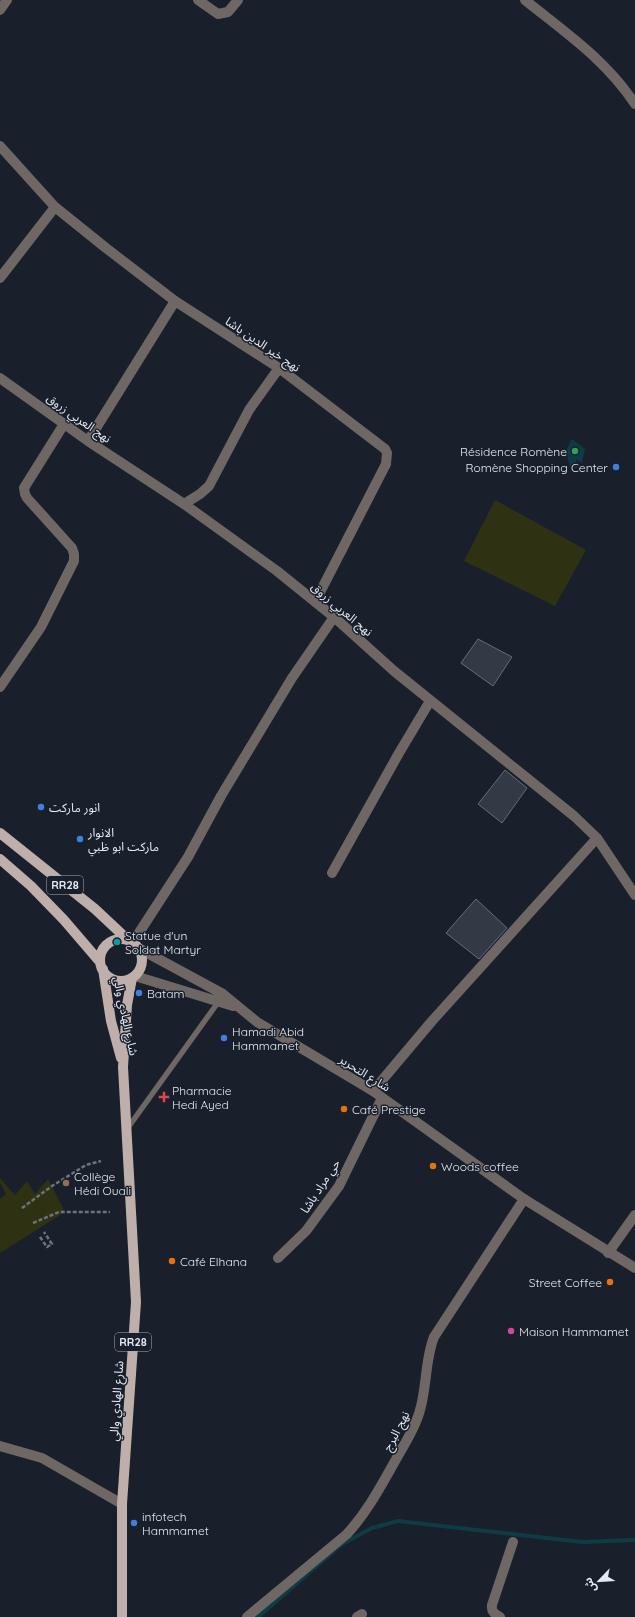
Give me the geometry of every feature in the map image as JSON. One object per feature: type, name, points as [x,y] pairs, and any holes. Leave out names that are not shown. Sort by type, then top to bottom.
[{"type":"main road","name":"RR28","points":[[0,833],[95,909],[133,943],[142,956],[140,970],[133,977],[124,981],[115,980],[108,976],[64,920],[37,892],[0,859]]},
{"type":"main road","points":[[101,966],[101,954],[105,946],[111,941],[118,938],[133,943]]},
{"type":"main road","name":"شارع الهادي والي","points":[[101,966],[111,1021],[123,1067]]},
{"type":"main road","name":"شارع الهادي والي","points":[[122,1617],[122,1504],[136,1302],[123,1067],[127,1005],[133,977]]},
{"type":"street","points":[[0,10],[8,0]]},
{"type":"street","points":[[198,0],[218,14],[228,12],[238,0]]},
{"type":"street","points":[[525,0],[585,48],[608,69],[635,104]]},
{"type":"street","name":"نهج خير الدين باشا","points":[[0,146],[55,207],[106,248],[175,301],[279,368],[383,446],[387,454],[386,464],[315,602]]},
{"type":"street","points":[[0,278],[55,207]]},
{"type":"street","points":[[88,441],[175,301]]},
{"type":"street","points":[[184,504],[200,494],[209,486],[249,410],[279,368]]},
{"type":"street","name":"نهج العربي زروق","points":[[0,378],[88,441],[184,504],[277,571],[334,617],[430,701],[574,816],[597,838],[635,895]]},
{"type":"street","points":[[0,687],[40,626],[74,561],[72,548],[27,498],[24,492],[24,488],[64,424]]},
{"type":"street","points":[[133,943],[188,857],[221,796],[292,678],[334,617]]},
{"type":"street","points":[[332,873],[398,753],[430,701]]},
{"type":"street","points":[[372,1091],[432,1021],[597,838]]},
{"type":"street","name":"شارع التحرير","points":[[133,943],[239,1008],[282,1038],[372,1091],[524,1199],[635,1268]]},
{"type":"street","name":"شارع التحرير","points":[[133,977],[221,998]]},
{"type":"street","name":"حي مراد باشا","points":[[278,1258],[306,1231],[339,1186],[382,1098]]},
{"type":"street","name":"نهج البرج","points":[[247,1617],[347,1534],[360,1520],[370,1505],[418,1420],[427,1379],[430,1350],[434,1337],[524,1199]]},
{"type":"street","points":[[608,1252],[635,1215]]},
{"type":"street","points":[[0,1446],[42,1458],[122,1504]]},
{"type":"street","points":[[500,1617],[492,1610],[492,1605],[513,1542]]},
{"type":"lane","points":[[127,1129],[221,998]]},
{"type":"path","points":[[22,1208],[52,1186],[86,1165],[102,1161]]},
{"type":"path","points":[[33,1223],[59,1212],[110,1212]]},
{"type":"path","points":[[40,1237],[47,1247],[52,1244],[44,1232]]},
{"type":"shaded area","name":"Résidence Romène","points":[[572,439],[585,449],[582,463],[576,459],[577,468],[570,467],[567,455],[564,454]]},
{"type":"shaded area","points":[[495,500],[586,550],[555,606],[464,561]]},
{"type":"shaded area","points":[[0,1178],[15,1195],[27,1181],[35,1194],[48,1179],[65,1212],[0,1253],[0,1199],[6,1194],[0,1183]]},
{"type":"building","points":[[478,639],[512,657],[493,686],[461,663]]},
{"type":"building","points":[[505,770],[527,788],[502,823],[478,804]]},
{"type":"building","points":[[476,899],[507,928],[479,959],[446,933]]},
{"type":"waterway","points":[[258,1617],[342,1544],[372,1528],[398,1521],[582,1542],[635,1540]]},
{"type":"place","name":"Résidence Romène","points":[[575,451]]},
{"type":"place","name":"Romène Shopping Center","points":[[616,467]]},
{"type":"place","name":"انور ماركت","points":[[41,807]]},
{"type":"place","name":"الانوار ماركت ابو ظبي","points":[[80,839]]},
{"type":"place","name":"Statue d'un Soldat Martyr","points":[[117,942]]},
{"type":"place","name":"Batam","points":[[139,993]]},
{"type":"place","name":"Hamadi Abid Hammamet","points":[[224,1038]]},
{"type":"place","name":"Pharmacie Hedi Ayed","points":[[164,1097]]},
{"type":"place","name":"Café Prestige","points":[[344,1109]]},
{"type":"place","name":"Woods coffee","points":[[433,1166]]},
{"type":"place","name":"Collège Hédi Ouali","points":[[66,1183]]},
{"type":"place","name":"Café Elhana","points":[[172,1261]]},
{"type":"place","name":"Street Coffee","points":[[610,1282]]},
{"type":"place","name":"Maison Hammamet","points":[[511,1331]]},
{"type":"place","name":"infotech Hammamet","points":[[134,1523]]}]
